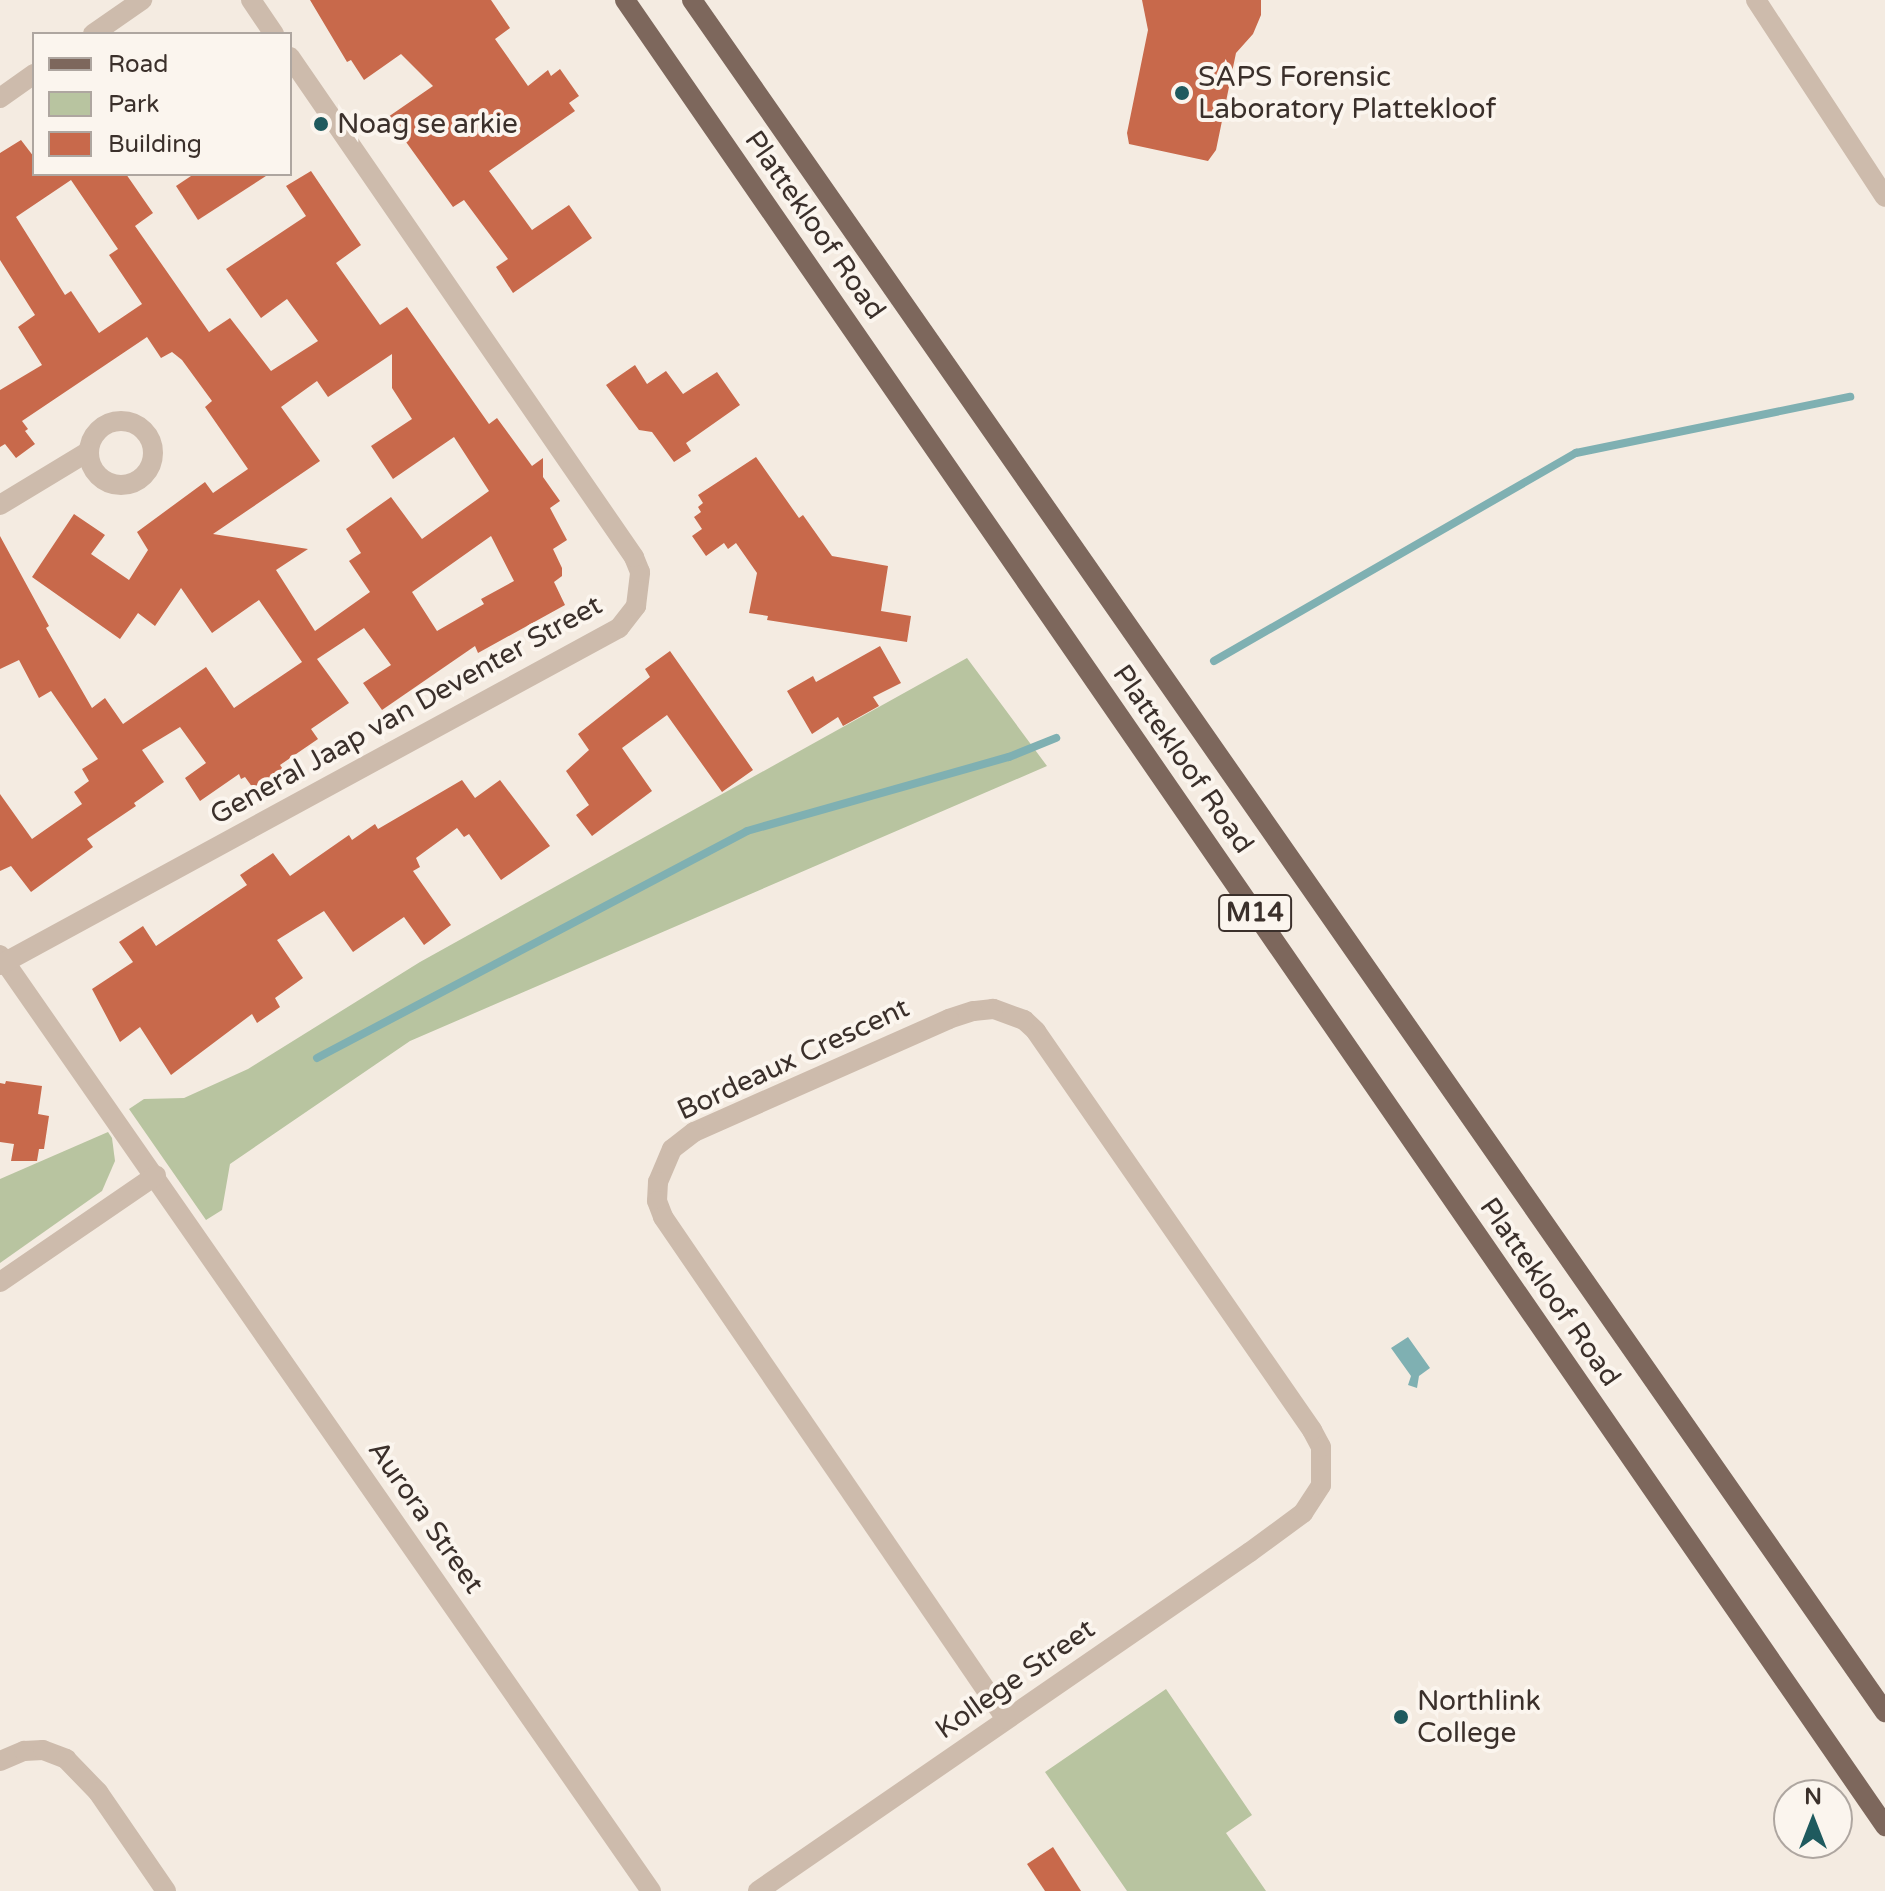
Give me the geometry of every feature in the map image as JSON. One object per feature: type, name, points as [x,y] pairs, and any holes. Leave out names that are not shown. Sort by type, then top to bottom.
[{"type":"main road","name":"Plattekloof Road","points":[[625,0],[1885,1826]]},
{"type":"main road","name":"Plattekloof Road","points":[[692,0],[1885,1712]]},
{"type":"street","points":[[96,32],[142,0]]},
{"type":"street","points":[[251,0],[273,32]]},
{"type":"street","points":[[1756,0],[1885,197]]},
{"type":"street","name":"General Jaap van Deventer Street","points":[[2,961],[619,628],[636,606],[640,572],[634,557],[292,60]]},
{"type":"street","points":[[0,98],[32,75]]},
{"type":"street","points":[[0,505],[89,451]]},
{"type":"street","name":"Aurora Street","points":[[2,961],[156,1175],[651,1891]]},
{"type":"street","name":"Bordeaux Crescent","points":[[1006,1719],[663,1217],[657,1201],[658,1182],[672,1149],[680,1140],[949,1019],[973,1011],[993,1009],[1024,1020],[1036,1031],[1312,1430],[1321,1447],[1323,1467],[1315,1498],[1303,1513]]},
{"type":"street","points":[[0,1282],[156,1175]]},
{"type":"street","name":"Kollege Street","points":[[758,1891],[1303,1513]]},
{"type":"street","points":[[0,1761],[24,1751],[43,1750],[66,1759],[98,1792],[166,1891]]},
{"type":"green space","points":[[967,658],[1047,766],[410,1041],[230,1164],[222,1210],[206,1220],[129,1109],[144,1099],[184,1098],[248,1069],[420,962]]},
{"type":"green space","points":[[108,1132],[112,1138],[115,1161],[102,1191],[0,1263],[0,1179]]},
{"type":"green space","points":[[1166,1689],[1252,1815],[1226,1833],[1266,1891],[1127,1891],[1045,1772]]},
{"type":"water","points":[[1408,1337],[1430,1368],[1419,1376],[1417,1388],[1408,1385],[1411,1376],[1391,1348]]},
{"type":"building","points":[[310,0],[491,0],[510,28],[495,39],[528,86],[548,70],[551,76],[560,69],[579,96],[569,103],[575,111],[489,171],[532,230],[569,205],[592,238],[513,293],[496,267],[508,259],[464,200],[453,207],[388,117],[433,86],[401,54],[364,80],[351,60],[347,62]]},
{"type":"building","name":"SAPS Forensic Laboratory Plattekloof","points":[[1142,0],[1261,0],[1261,15],[1253,34],[1236,53],[1216,150],[1208,161],[1129,144],[1127,133],[1148,30]]},
{"type":"building","points":[[21,140],[32,154],[32,176],[127,176],[153,213],[135,226],[209,332],[230,318],[271,371],[318,341],[287,299],[261,318],[226,269],[306,216],[286,186],[311,171],[361,245],[336,263],[380,325],[407,307],[489,424],[497,418],[532,466],[543,458],[543,477],[560,501],[550,508],[567,540],[553,549],[562,568],[562,576],[554,582],[565,605],[478,653],[475,646],[382,710],[363,683],[391,665],[364,628],[317,659],[349,703],[311,729],[318,739],[280,765],[287,775],[258,795],[245,777],[241,779],[239,774],[200,801],[185,778],[206,763],[180,727],[142,750],[164,782],[134,803],[136,806],[87,839],[93,847],[31,892],[11,866],[0,871],[0,794],[32,839],[82,804],[74,792],[89,781],[82,769],[98,759],[51,691],[39,698],[19,660],[0,669],[0,536],[49,626],[46,628],[92,708],[105,698],[123,724],[206,667],[234,708],[302,662],[259,600],[212,633],[181,588],[155,626],[138,613],[120,639],[32,577],[74,514],[105,535],[91,554],[129,580],[148,550],[137,532],[205,482],[213,493],[248,469],[205,407],[212,401],[182,360],[172,352],[161,358],[147,337],[22,421],[35,444],[16,458],[5,444],[0,447],[0,390],[42,365],[18,327],[35,315],[0,260],[0,153]],"holes":[[[71,180],[118,249],[109,255],[142,304],[99,333],[71,291],[65,295],[16,217]],[[392,354],[392,388],[412,419],[371,446],[393,479],[454,437],[489,491],[422,539],[391,497],[346,529],[361,553],[349,561],[370,592],[315,631],[276,570],[308,549],[213,534],[320,461],[281,407],[317,381],[328,397]],[[491,536],[514,581],[481,599],[484,604],[437,631],[412,592]]]},
{"type":"building","points":[[191,176],[266,176],[198,220],[176,186]]},
{"type":"building","points":[[635,365],[647,384],[666,371],[683,394],[717,372],[740,405],[686,443],[691,451],[674,462],[652,432],[639,430],[606,385]]},
{"type":"building","points":[[756,457],[799,518],[803,515],[832,556],[888,566],[881,611],[911,616],[907,642],[767,620],[768,616],[749,613],[757,573],[736,543],[728,549],[724,543],[706,556],[692,536],[702,529],[694,517],[701,512],[698,507],[703,503],[698,495]]},
{"type":"building","points":[[880,646],[901,683],[873,697],[879,706],[843,726],[838,717],[812,734],[787,691],[813,676],[816,682]]},
{"type":"building","points":[[670,651],[753,770],[722,792],[667,715],[622,748],[652,791],[592,836],[576,815],[589,805],[566,771],[589,750],[578,734],[650,677],[645,669]]},
{"type":"building","points":[[462,780],[475,798],[500,780],[550,846],[501,880],[469,834],[464,837],[457,828],[416,858],[420,867],[413,871],[451,925],[424,945],[404,917],[353,952],[324,911],[277,940],[303,978],[275,998],[280,1007],[257,1023],[252,1014],[171,1075],[140,1027],[120,1042],[92,989],[133,962],[119,942],[143,926],[156,946],[247,885],[240,875],[273,853],[290,876],[349,835],[352,840],[375,824],[378,829]]},
{"type":"building","points":[[6,1081],[42,1086],[38,1114],[49,1116],[44,1149],[39,1149],[37,1161],[11,1161],[14,1144],[0,1142],[0,1083],[5,1084]]},
{"type":"building","points":[[1053,1847],[1081,1891],[1045,1891],[1027,1864]]},
{"type":"waterway","points":[[1214,661],[1576,453],[1850,397]]},
{"type":"waterway","points":[[317,1058],[747,831],[1009,757],[1056,738]]},
{"type":"place","name":"SAPS Forensic Laboratory Plattekloof","points":[[1182,93]]},
{"type":"place","name":"Noag se arkie","points":[[321,124]]},
{"type":"place","name":"Northlink College","points":[[1401,1717]]}]
